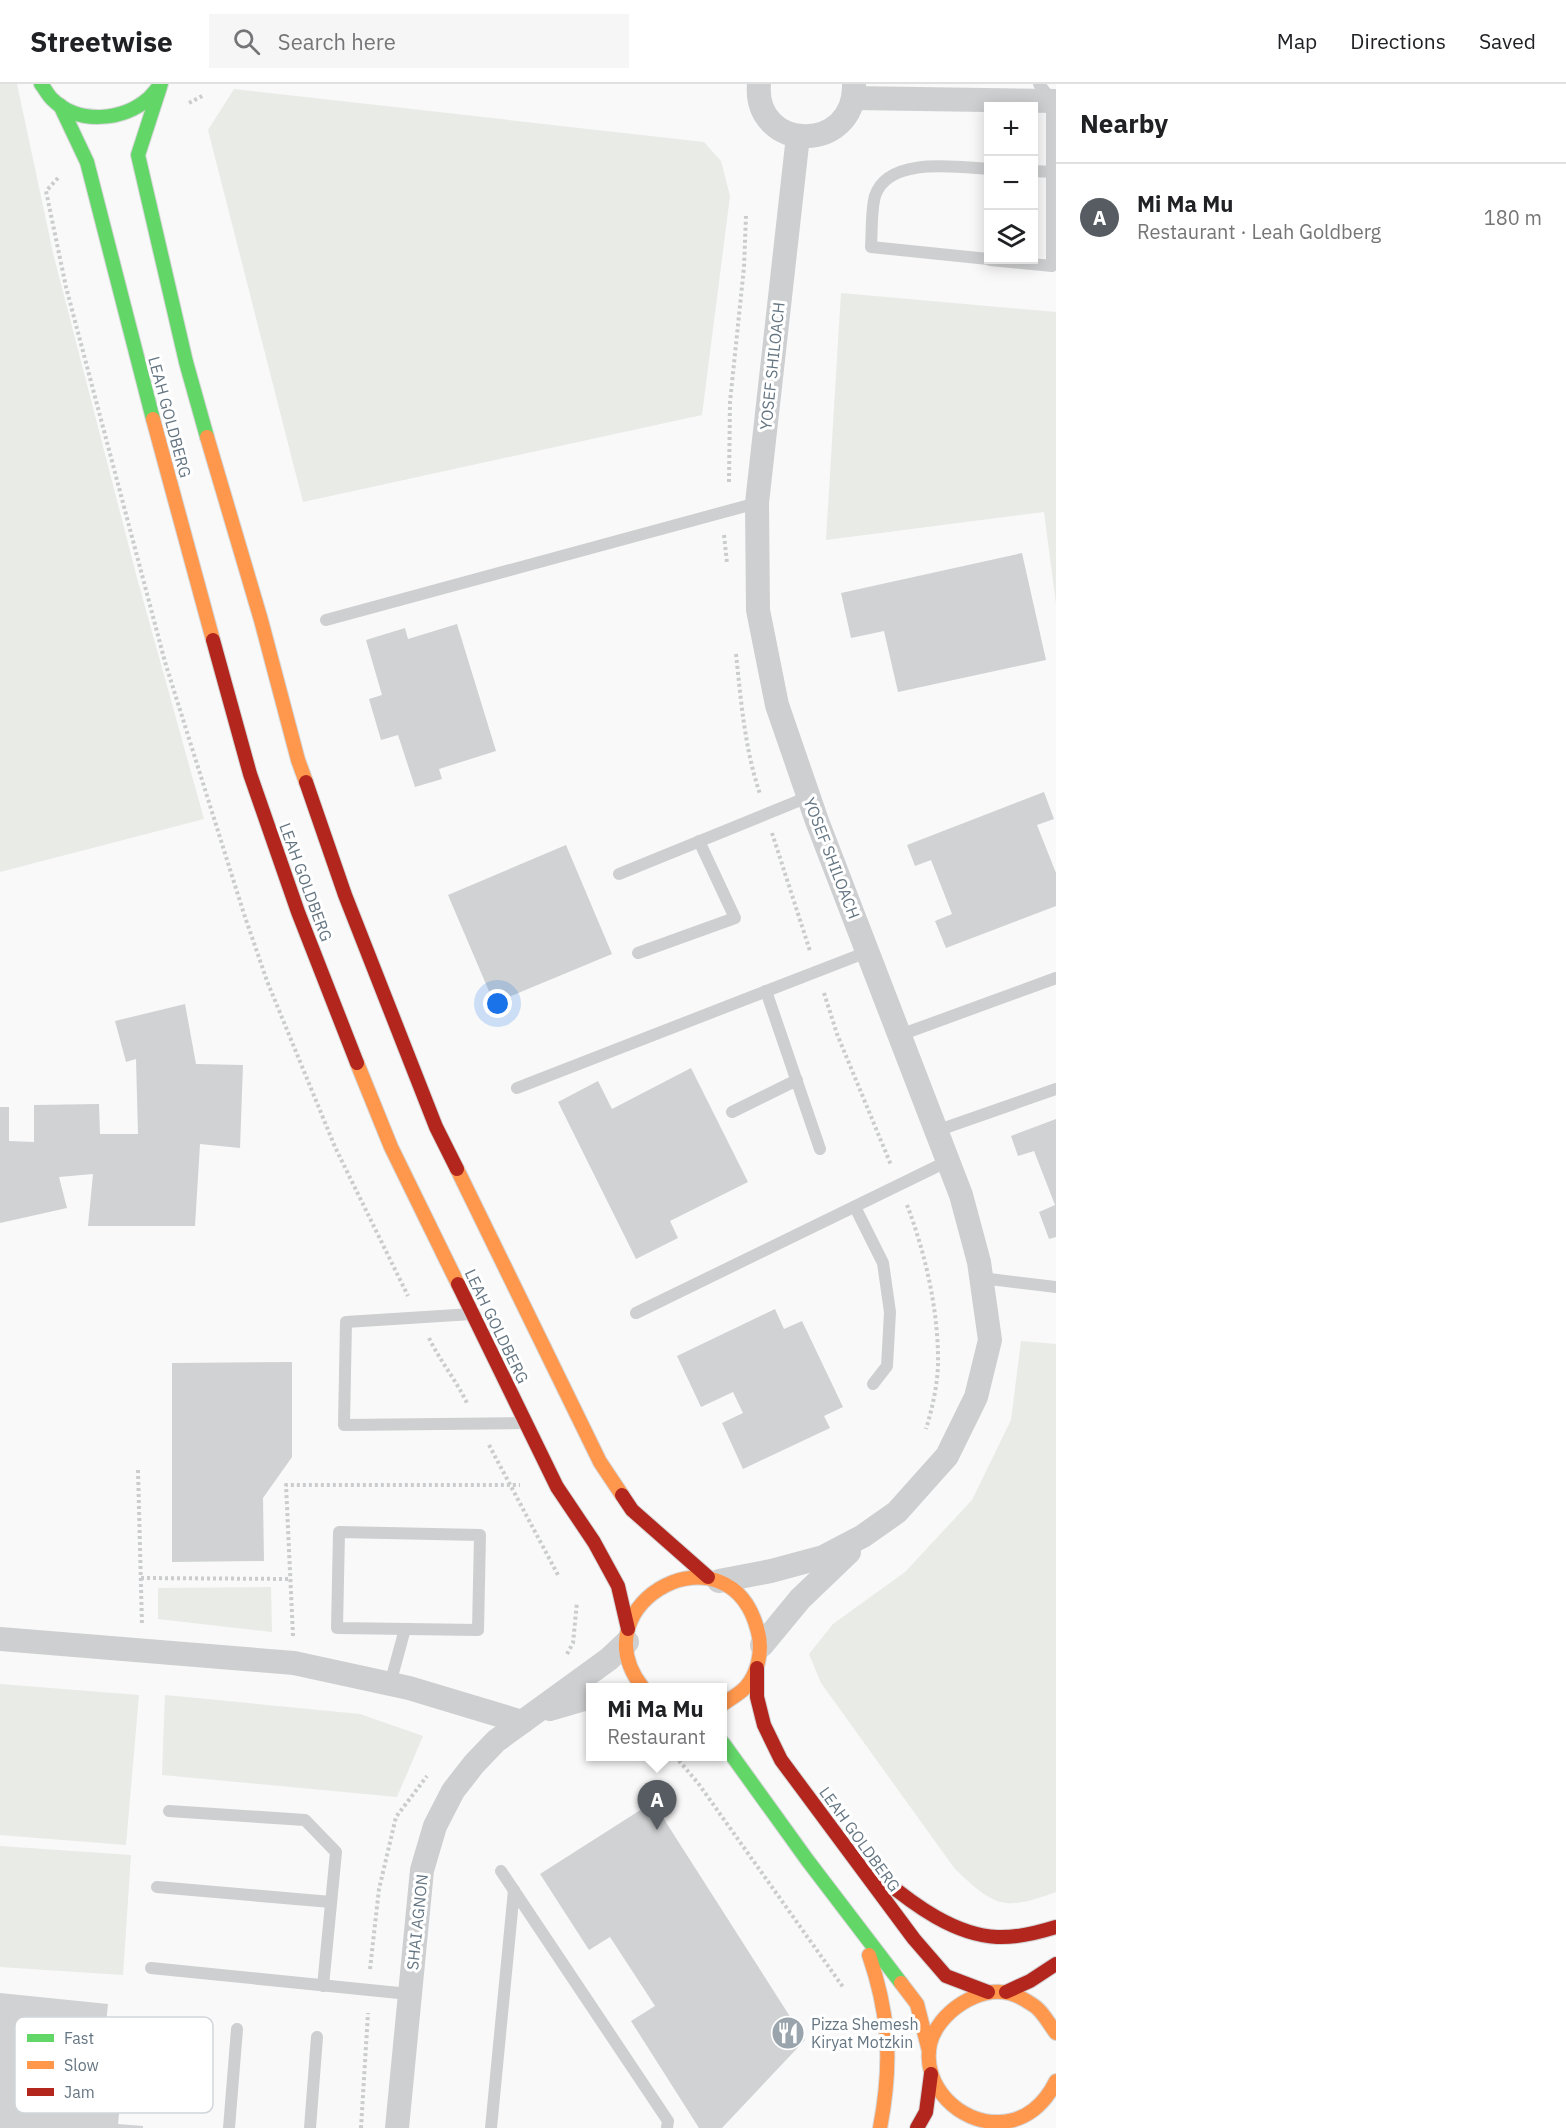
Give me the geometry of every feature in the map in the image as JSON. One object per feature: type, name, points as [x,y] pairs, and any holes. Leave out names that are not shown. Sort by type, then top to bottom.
[{"type":"street","points":[[41,84],[60,105],[80,115],[102,118],[124,114],[144,104],[161,86]]},
{"type":"street","points":[[759,84],[760,103],[767,117],[777,128],[798,136],[812,137],[834,128],[849,111],[854,91],[1049,95]]},
{"type":"street","name":"LEAH GOLDBERG","points":[[161,86],[138,155],[186,362],[261,620],[298,760],[345,895],[436,1127],[600,1462],[632,1510],[713,1579],[730,1585],[747,1601],[758,1622],[760,1656],[757,1697],[764,1725],[782,1760],[838,1839],[914,1939],[946,1976],[988,1992]]},
{"type":"street","name":"LEAH GOLDBERG","points":[[60,105],[87,162],[176,507],[250,774],[298,912],[387,1137],[557,1487],[594,1542],[618,1586],[628,1635],[627,1652],[630,1664],[640,1683]]},
{"type":"street","name":"YOSEF SHILOACH","points":[[798,136],[757,503],[758,610],[777,705],[808,796],[961,1195],[979,1262],[990,1340],[976,1397],[947,1456],[898,1511],[875,1528]]},
{"type":"street","points":[[628,1635],[637,1607],[653,1590],[684,1576],[713,1579],[771,1571],[823,1557],[875,1528]]},
{"type":"street","points":[[727,1701],[744,1688],[760,1656],[800,1599],[875,1528]]},
{"type":"street","name":"SHAI AGNON","points":[[397,2128],[422,1870],[435,1826],[453,1791],[496,1741],[609,1659],[628,1635]]},
{"type":"street","points":[[0,1639],[294,1663],[390,1684],[525,1719]]},
{"type":"street","name":"SHAI AGNON","points":[[525,1719],[586,1699]]},
{"type":"street","points":[[727,1748],[858,1928],[917,2004],[929,2051],[931,2074],[926,2112],[917,2128]]},
{"type":"street","points":[[838,1839],[920,1908],[975,1932],[990,1937],[1024,1935],[1056,1927]]},
{"type":"street","points":[[858,1928],[879,1983],[888,2023],[890,2070],[880,2128]]},
{"type":"street","points":[[1006,1992],[1030,1981],[1056,1964]]},
{"type":"street","points":[[929,2051],[936,2029],[948,2011],[967,1998],[988,1992],[1006,1992],[1022,1997],[1050,2020],[1056,2033]]},
{"type":"street","points":[[931,2074],[939,2091],[951,2106],[982,2125],[1023,2116],[1040,2106],[1053,2090],[1056,2081]]},
{"type":"lane","points":[[1034,264],[1052,266],[1049,95]]},
{"type":"lane","points":[[984,169],[926,166],[900,172],[885,181],[875,196],[871,247],[984,258]]},
{"type":"lane","points":[[1038,171],[1052,172]]},
{"type":"lane","points":[[326,620],[757,503]]},
{"type":"lane","points":[[620,874],[808,796]]},
{"type":"lane","points":[[638,954],[735,918],[699,841]]},
{"type":"lane","points":[[517,1088],[867,952]]},
{"type":"lane","points":[[900,1035],[1056,978]]},
{"type":"lane","points":[[766,991],[820,1149]]},
{"type":"lane","points":[[732,1112],[797,1080]]},
{"type":"lane","points":[[936,1131],[1056,1089]]},
{"type":"lane","points":[[636,1313],[948,1161]]},
{"type":"lane","points":[[855,1207],[883,1263],[890,1312],[887,1366],[873,1384]]},
{"type":"lane","points":[[981,1278],[1056,1287]]},
{"type":"lane","points":[[473,1314],[346,1322],[344,1425],[526,1423]]},
{"type":"lane","points":[[339,1532],[480,1535],[477,1630],[405,1629],[337,1628],[339,1532]]},
{"type":"lane","points":[[390,1684],[405,1629]]},
{"type":"lane","points":[[170,1811],[305,1820],[336,1852],[323,1986]]},
{"type":"lane","points":[[501,1871],[668,2121],[667,2128]]},
{"type":"lane","points":[[157,1887],[331,1902]]},
{"type":"lane","points":[[491,2128],[514,1890]]},
{"type":"lane","points":[[151,1968],[410,1994]]},
{"type":"lane","points":[[229,2128],[237,2029]]},
{"type":"lane","points":[[310,2128],[317,2037]]},
{"type":"path","points":[[138,1470],[143,1650]]},
{"type":"path","points":[[141,1578],[290,1579]]},
{"type":"path","points":[[570,1664],[567,1654],[573,1643],[577,1602]]},
{"type":"path","points":[[679,1761],[698,1783],[843,1987]]},
{"type":"shaded area","points":[[0,84],[17,84],[53,253],[137,578],[204,819],[0,872]]},
{"type":"shaded area","points":[[234,89],[704,142],[721,161],[730,196],[702,415],[303,502],[208,130]]},
{"type":"shaded area","points":[[841,293],[1056,312],[1056,604],[1044,512],[826,540]]},
{"type":"shaded area","points":[[1021,1341],[1056,1344],[1056,1892],[1023,1902],[1011,1903],[990,1898],[955,1869],[821,1683],[809,1654],[833,1624],[905,1572],[972,1500],[1011,1420]]},
{"type":"shaded area","points":[[271,1587],[272,1632],[158,1619],[158,1588]]},
{"type":"shaded area","points":[[0,1684],[139,1695],[126,1845],[0,1835]]},
{"type":"shaded area","points":[[165,1695],[360,1714],[423,1736],[397,1797],[162,1775]]},
{"type":"shaded area","points":[[0,1846],[131,1855],[123,1975],[0,1967]]},
{"type":"building","points":[[1022,553],[1046,660],[898,692],[884,631],[851,638],[841,593]]},
{"type":"building","points":[[457,624],[496,751],[439,769],[442,779],[415,787],[398,735],[381,740],[369,699],[382,695],[366,640],[405,628],[408,639]]},
{"type":"building","points":[[1044,792],[1054,819],[1037,825],[1056,873],[1056,906],[946,948],[935,921],[952,914],[931,860],[915,866],[907,845]]},
{"type":"building","points":[[566,845],[612,954],[494,1003],[448,895]]},
{"type":"building","points":[[185,1004],[196,1064],[243,1065],[240,1148],[200,1144],[195,1226],[88,1226],[93,1174],[59,1177],[67,1208],[0,1223],[0,1107],[9,1107],[9,1141],[34,1142],[34,1105],[99,1104],[100,1134],[138,1134],[136,1059],[126,1062],[115,1021]]},
{"type":"building","points":[[691,1068],[748,1182],[670,1221],[678,1238],[636,1259],[558,1102],[598,1081],[612,1109]]},
{"type":"building","points":[[1056,1119],[1056,1237],[1049,1239],[1039,1212],[1055,1205],[1034,1151],[1018,1156],[1011,1136]]},
{"type":"building","points":[[775,1309],[784,1329],[802,1321],[843,1407],[824,1416],[830,1428],[743,1469],[722,1423],[743,1413],[733,1392],[701,1407],[677,1356]]},
{"type":"building","points":[[292,1362],[292,1457],[263,1498],[264,1561],[172,1562],[172,1363]]},
{"type":"building","points":[[653,1802],[805,2040],[722,2128],[699,2128],[631,2021],[655,2006],[610,1937],[589,1950],[540,1874]]},
{"type":"building","points":[[0,1993],[108,2004],[107,2017],[15,2017],[15,2113],[119,2113],[118,2124],[143,2126],[143,2128],[0,2128]]},
{"type":"traffic: fast","points":[[41,84],[52,99],[63,107],[74,113],[100,117],[127,112],[149,98],[161,84]]},
{"type":"traffic: fast","points":[[160,87],[138,155],[186,362],[207,437]]},
{"type":"traffic: fast","points":[[60,105],[87,162],[153,419]]},
{"type":"traffic: fast","points":[[727,1749],[808,1861],[901,1983]]},
{"type":"traffic: slow","points":[[153,419],[213,640]]},
{"type":"traffic: slow","points":[[207,437],[306,782]]},
{"type":"traffic: slow","points":[[357,1063],[391,1147],[458,1284]]},
{"type":"traffic: slow","points":[[457,1169],[600,1462],[622,1495]]},
{"type":"traffic: slow","points":[[640,1683],[627,1656],[628,1627],[642,1603],[665,1586],[692,1578],[719,1581],[743,1599],[758,1632],[760,1646],[753,1676],[743,1690],[727,1701]]},
{"type":"traffic: slow","points":[[869,1955],[881,1999],[887,2041],[886,2083],[880,2128]]},
{"type":"traffic: slow","points":[[901,1983],[917,2004],[929,2051]]},
{"type":"traffic: slow","points":[[1056,2033],[1039,2010],[1026,2000],[1012,1994],[987,1993],[962,2003],[941,2022],[930,2044],[929,2059],[938,2088],[947,2100],[971,2117],[985,2121],[1009,2121],[1026,2115],[1040,2104],[1056,2081]]},
{"type":"traffic: jam","points":[[213,640],[250,774],[298,912],[357,1063]]},
{"type":"traffic: jam","points":[[306,782],[345,895],[436,1127],[457,1169]]},
{"type":"traffic: jam","points":[[458,1284],[557,1487],[594,1542],[618,1586],[628,1629]]},
{"type":"traffic: jam","points":[[622,1495],[632,1510],[708,1577]]},
{"type":"traffic: jam","points":[[757,1668],[757,1697],[764,1725],[781,1760],[914,1939],[946,1976],[988,1992]]},
{"type":"traffic: jam","points":[[883,1879],[936,1917],[966,1931],[1004,1937],[1027,1935],[1056,1927]]},
{"type":"traffic: jam","points":[[1006,1992],[1030,1981],[1056,1964]]},
{"type":"traffic: jam","points":[[917,2128],[926,2112],[931,2074]]},
{"type":"place","name":"Mi Ma Mu","points":[[657,1830]]},
{"type":"place","name":"Pizza Shemesh Kiryat Motzkin","points":[[788,2033]]}]
